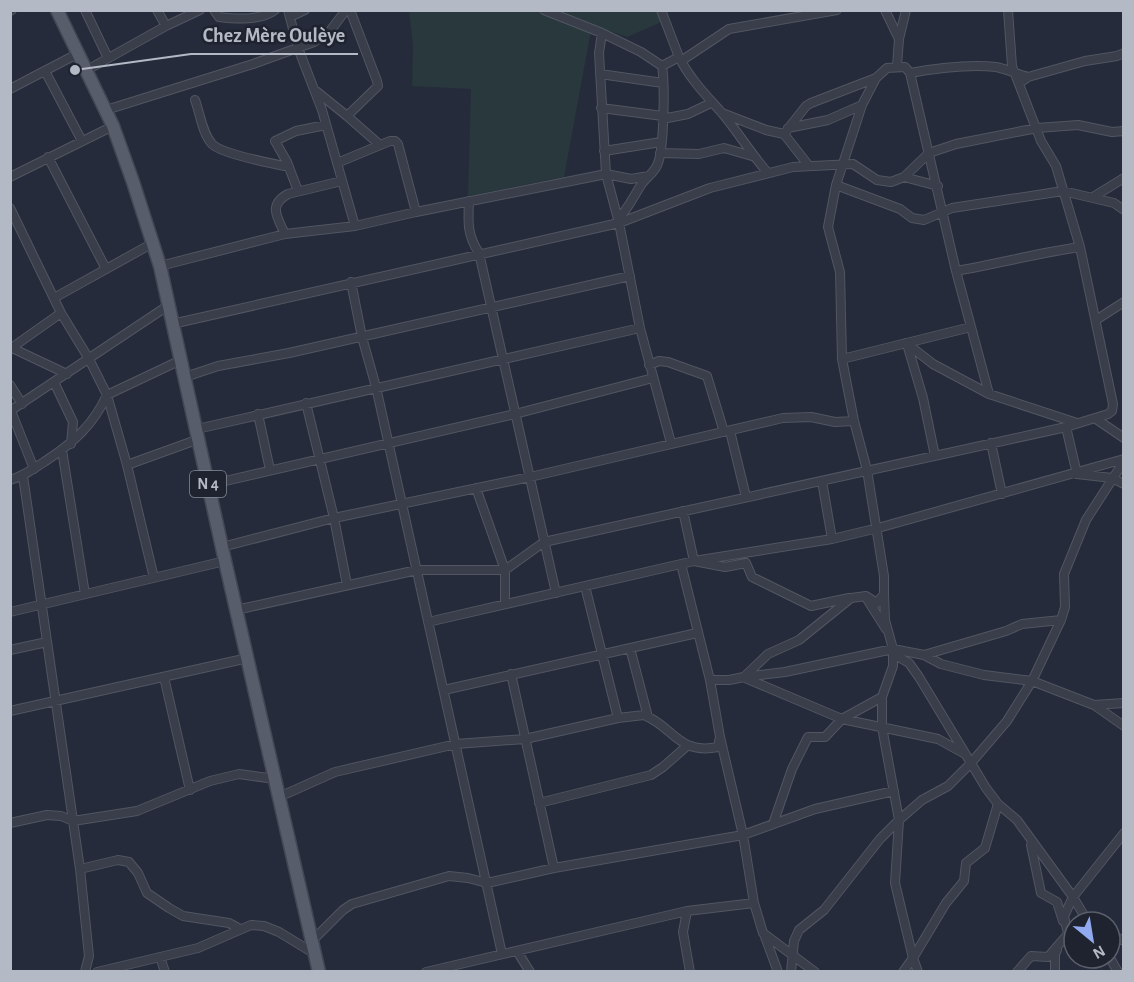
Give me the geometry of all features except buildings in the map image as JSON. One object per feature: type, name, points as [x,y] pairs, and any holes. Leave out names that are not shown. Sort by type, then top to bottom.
[{"type":"main road","name":"N 4","points":[[57,10],[113,126],[160,266],[236,610],[320,970]]},
{"type":"street","points":[[85,10],[108,58]]},
{"type":"street","points":[[157,10],[166,27]]},
{"type":"street","points":[[87,70],[200,10]]},
{"type":"street","points":[[214,10],[219,17],[238,19],[266,15],[275,10]]},
{"type":"street","points":[[305,10],[289,14],[298,48],[326,125],[355,226]]},
{"type":"street","points":[[106,110],[298,48],[325,34],[348,10],[378,81],[378,86],[347,116]]},
{"type":"street","points":[[544,10],[602,33],[641,52],[662,66]]},
{"type":"street","points":[[661,10],[687,72],[711,103],[722,113],[752,156],[768,173]]},
{"type":"street","points":[[662,66],[680,59],[729,29],[837,10]]},
{"type":"street","points":[[885,10],[899,39]]},
{"type":"street","points":[[897,66],[899,39],[906,10]]},
{"type":"street","points":[[236,610],[417,570],[505,570],[544,542],[1066,427],[1096,419],[1112,411],[1113,404],[1080,247],[1056,166],[1041,141],[1014,73],[1008,10]]},
{"type":"street","points":[[602,33],[599,53],[606,174],[640,328],[671,443]]},
{"type":"street","points":[[10,89],[79,52]]},
{"type":"street","points":[[1018,86],[1028,77],[1124,53]]},
{"type":"street","points":[[618,221],[642,184],[657,167],[663,118],[662,66]]},
{"type":"street","points":[[910,73],[943,67],[971,66],[998,67],[1028,77]]},
{"type":"street","points":[[918,972],[895,883],[899,820],[882,727],[882,696],[893,666],[893,651],[885,620],[884,576],[867,470],[854,421],[842,359],[840,272],[828,227],[837,185],[862,105],[876,78],[887,68],[904,67],[910,73],[956,271],[989,394]]},
{"type":"street","points":[[45,70],[82,141]]},
{"type":"street","points":[[600,74],[663,83]]},
{"type":"street","points":[[786,131],[806,106],[876,78]]},
{"type":"street","points":[[314,90],[380,145]]},
{"type":"street","points":[[195,100],[207,136],[213,146],[289,167]]},
{"type":"street","points":[[601,108],[663,118],[688,114],[711,103]]},
{"type":"street","points":[[722,113],[766,130],[786,131],[828,120],[862,105]]},
{"type":"street","points":[[298,191],[289,167],[275,141],[296,131],[326,125]]},
{"type":"street","points":[[172,324],[618,221],[706,189],[793,167],[843,164],[859,167],[877,180],[891,182],[904,177],[929,153],[956,144],[1036,128],[1078,125],[1113,132],[1124,131]]},
{"type":"street","points":[[10,177],[113,126]]},
{"type":"street","points":[[1027,130],[1041,141]]},
{"type":"street","points":[[786,131],[809,166]]},
{"type":"street","points":[[336,163],[395,141],[398,144],[416,212]]},
{"type":"street","points":[[604,151],[661,142]]},
{"type":"street","points":[[660,153],[699,154],[724,148],[752,156]]},
{"type":"street","points":[[48,158],[106,269]]},
{"type":"street","points":[[160,266],[285,234],[355,226],[606,174],[631,179],[649,176]]},
{"type":"street","points":[[904,177],[938,189],[952,208]]},
{"type":"street","points":[[1093,197],[1124,178]]},
{"type":"street","points":[[285,234],[276,216],[280,198],[298,191],[342,181]]},
{"type":"street","points":[[837,185],[900,209],[912,218],[924,220],[952,208],[1063,191],[1114,203],[1124,210]]},
{"type":"street","points":[[469,201],[468,224],[471,241],[479,253],[556,593]]},
{"type":"street","points":[[10,208],[61,313],[89,358],[107,395],[127,465],[154,578]]},
{"type":"street","points":[[54,298],[153,243]]},
{"type":"street","points":[[956,271],[1080,247]]},
{"type":"street","points":[[185,377],[218,366],[289,354],[630,276]]},
{"type":"street","points":[[351,282],[502,954]]},
{"type":"street","points":[[1096,320],[1124,302]]},
{"type":"street","points":[[34,469],[11,411],[169,305]]},
{"type":"street","points":[[11,348],[61,313]]},
{"type":"street","points":[[842,359],[971,327]]},
{"type":"street","points":[[127,465],[198,434],[258,414],[640,328]]},
{"type":"street","points":[[906,343],[933,364],[989,394],[1078,423]]},
{"type":"street","points":[[906,343],[923,398],[935,456]]},
{"type":"street","points":[[11,348],[67,374]]},
{"type":"street","points":[[10,480],[34,469],[84,432],[99,413],[107,395],[181,360]]},
{"type":"street","points":[[649,365],[659,361],[668,362],[707,376],[727,431],[746,497]]},
{"type":"street","points":[[208,485],[515,414],[653,378]]},
{"type":"street","points":[[54,382],[73,422],[70,444]]},
{"type":"street","points":[[10,385],[22,404]]},
{"type":"street","points":[[306,403],[334,518],[347,585]]},
{"type":"street","points":[[258,414],[270,470]]},
{"type":"street","points":[[1108,414],[1110,429]]},
{"type":"street","points":[[222,547],[334,518],[530,477],[783,418],[811,417],[835,422],[854,421]]},
{"type":"street","points":[[1096,419],[1124,438]]},
{"type":"street","points":[[1066,427],[1077,474]]},
{"type":"street","points":[[991,443],[1002,494]]},
{"type":"street","points":[[62,450],[85,594]]},
{"type":"street","points":[[428,622],[694,561],[878,528],[1124,460]]},
{"type":"street","points":[[791,972],[794,941],[798,930],[824,910],[880,839],[899,820],[922,800],[948,786],[1007,721],[1032,681],[1061,620],[1065,607],[1064,574],[1086,520],[1124,460]]},
{"type":"street","points":[[1077,474],[1112,478],[1124,484]]},
{"type":"street","points":[[23,476],[80,869],[89,956],[85,972]]},
{"type":"street","points":[[822,480],[832,538]]},
{"type":"street","points":[[476,488],[505,570],[505,604]]},
{"type":"street","points":[[683,511],[694,561]]},
{"type":"street","points":[[10,612],[225,561]]},
{"type":"street","points":[[694,561],[725,567],[746,563],[752,577],[811,606],[866,596],[876,603],[884,594]]},
{"type":"street","points":[[681,564],[710,680],[720,737],[743,835],[754,903],[778,972]]},
{"type":"street","points":[[585,586],[618,718]]},
{"type":"street","points":[[744,677],[768,654],[799,640],[850,598],[866,598],[890,635]]},
{"type":"street","points":[[924,655],[1006,631],[1022,624],[1061,620]]},
{"type":"street","points":[[444,690],[697,633]]},
{"type":"street","points":[[10,650],[47,642]]},
{"type":"street","points":[[630,648],[648,717]]},
{"type":"street","points":[[710,680],[729,680],[785,672],[893,651],[924,655],[941,664],[984,675],[1032,681],[1094,705],[1124,726]]},
{"type":"street","points":[[893,651],[909,663],[919,676],[965,755],[998,804],[1017,820],[1080,910]]},
{"type":"street","points":[[10,711],[248,658]]},
{"type":"street","points":[[511,675],[554,868]]},
{"type":"street","points":[[164,677],[190,790]]},
{"type":"street","points":[[744,677],[842,719],[938,739],[965,755]]},
{"type":"street","points":[[773,824],[792,769],[808,737],[825,737],[842,719],[882,696]]},
{"type":"street","points":[[1094,705],[1124,703]]},
{"type":"street","points":[[279,797],[335,772],[456,744],[525,739],[618,718],[644,715],[687,746],[700,749],[718,747],[720,737]]},
{"type":"street","points":[[539,803],[651,775],[687,746]]},
{"type":"street","points":[[10,823],[47,815],[61,816],[73,821],[137,811],[210,782],[240,774],[275,779]]},
{"type":"street","points":[[312,941],[343,910],[361,900],[449,876],[487,883],[554,868],[743,835],[815,809],[894,790]]},
{"type":"street","points":[[903,972],[946,903],[964,881],[966,863],[985,848],[998,804]]},
{"type":"street","points":[[1067,910],[1073,897],[1123,834]]},
{"type":"street","points":[[1029,839],[1041,893],[1057,902],[1062,917]]},
{"type":"street","points":[[80,869],[118,860],[129,862],[138,873],[147,892],[169,908],[183,916],[229,923],[240,929]]},
{"type":"street","points":[[426,972],[687,912],[754,903]]},
{"type":"street","points":[[687,912],[683,932],[690,972]]},
{"type":"street","points":[[97,972],[198,948],[251,925],[264,926],[279,932],[315,954]]},
{"type":"street","points":[[763,933],[815,972]]},
{"type":"street","points":[[1017,972],[1031,956],[1048,957],[1062,941]]},
{"type":"street","points":[[1055,972],[1055,954],[1062,943]]},
{"type":"street","points":[[518,951],[530,972]]},
{"type":"street","points":[[160,957],[165,972]]},
{"type":"shaded area","points":[[659,10],[664,21],[627,37],[592,25],[564,177],[468,196],[471,89],[412,86],[413,45],[409,11]]},
{"type":"place","name":"Chez Mère Oulèye","points":[[75,70]]}]
